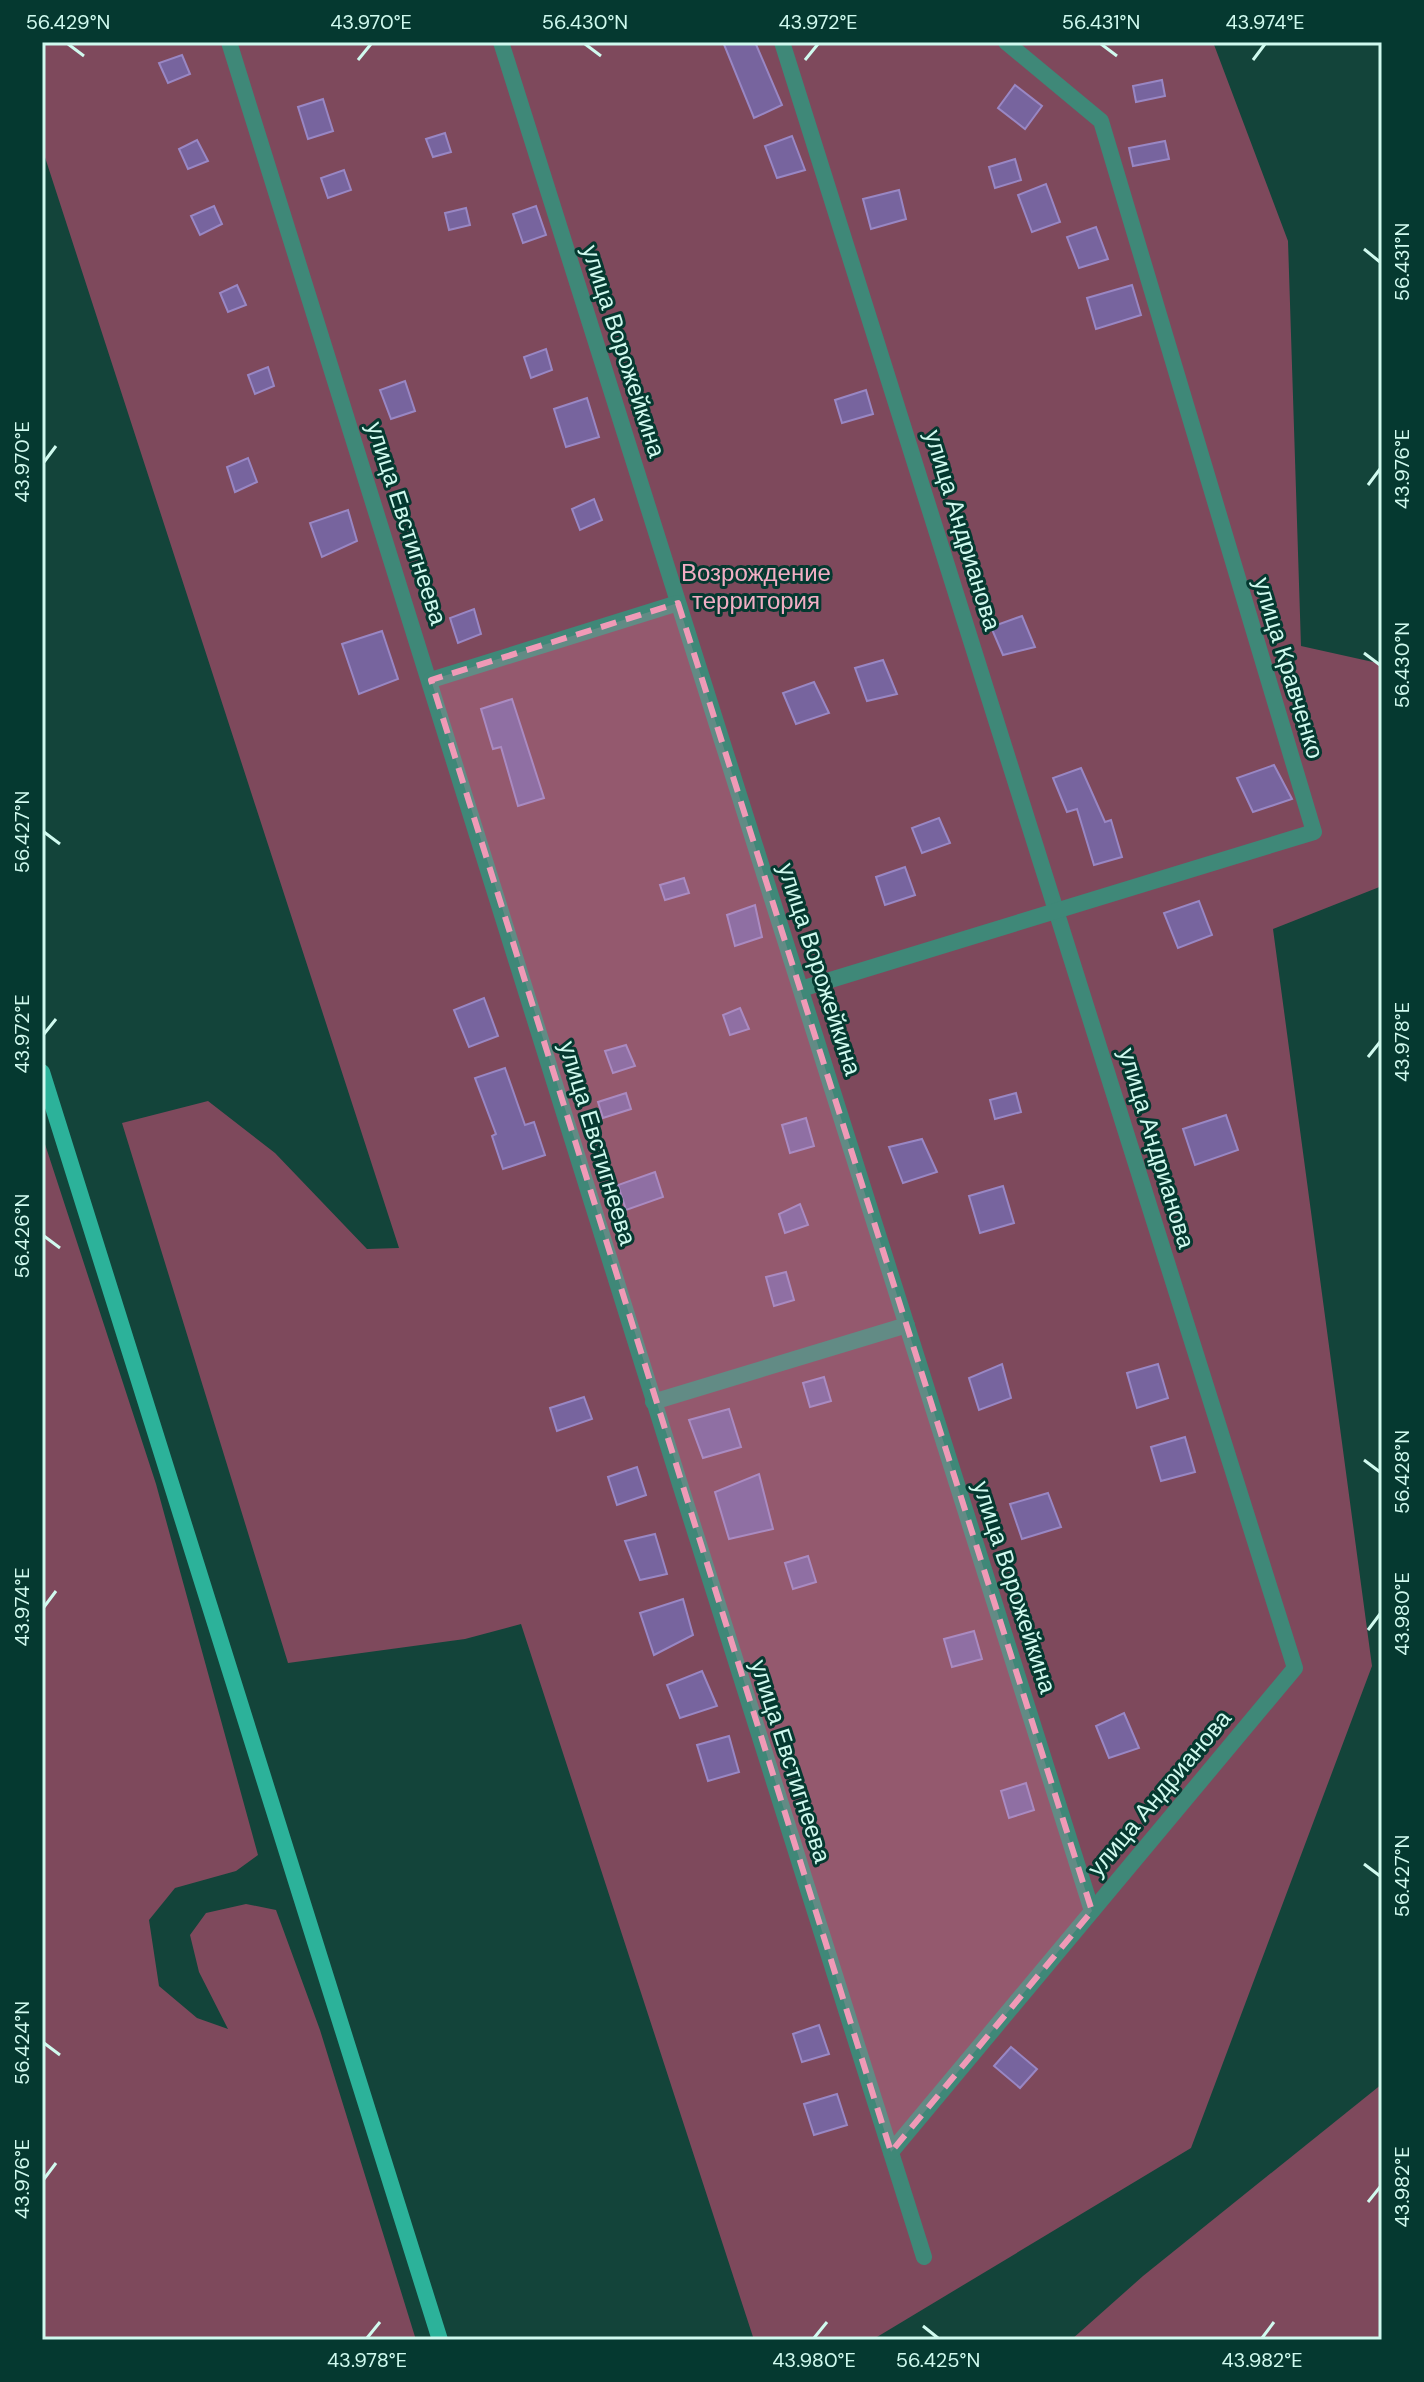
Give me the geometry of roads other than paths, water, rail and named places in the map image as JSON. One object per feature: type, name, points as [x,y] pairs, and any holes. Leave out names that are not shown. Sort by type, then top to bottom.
[{"type":"main road","points":[[42,1072],[440,2340]]},
{"type":"street","name":"улица Евстигнеева","points":[[229,42],[431,680],[653,1402],[924,2257]]},
{"type":"street","name":"улица Ворожейкина","points":[[501,42],[1092,1911]]},
{"type":"street","name":"улица Андрианова","points":[[782,42],[1295,1668],[891,2152]]},
{"type":"street","name":"улица Кравченко","points":[[801,989],[1314,832],[1101,121],[1006,42]]},
{"type":"street","points":[[431,680],[678,603]]},
{"type":"street","points":[[653,1402],[907,1325]]},
{"type":"park label","name":"Возрождение территория","points":[[756,586]]}]
